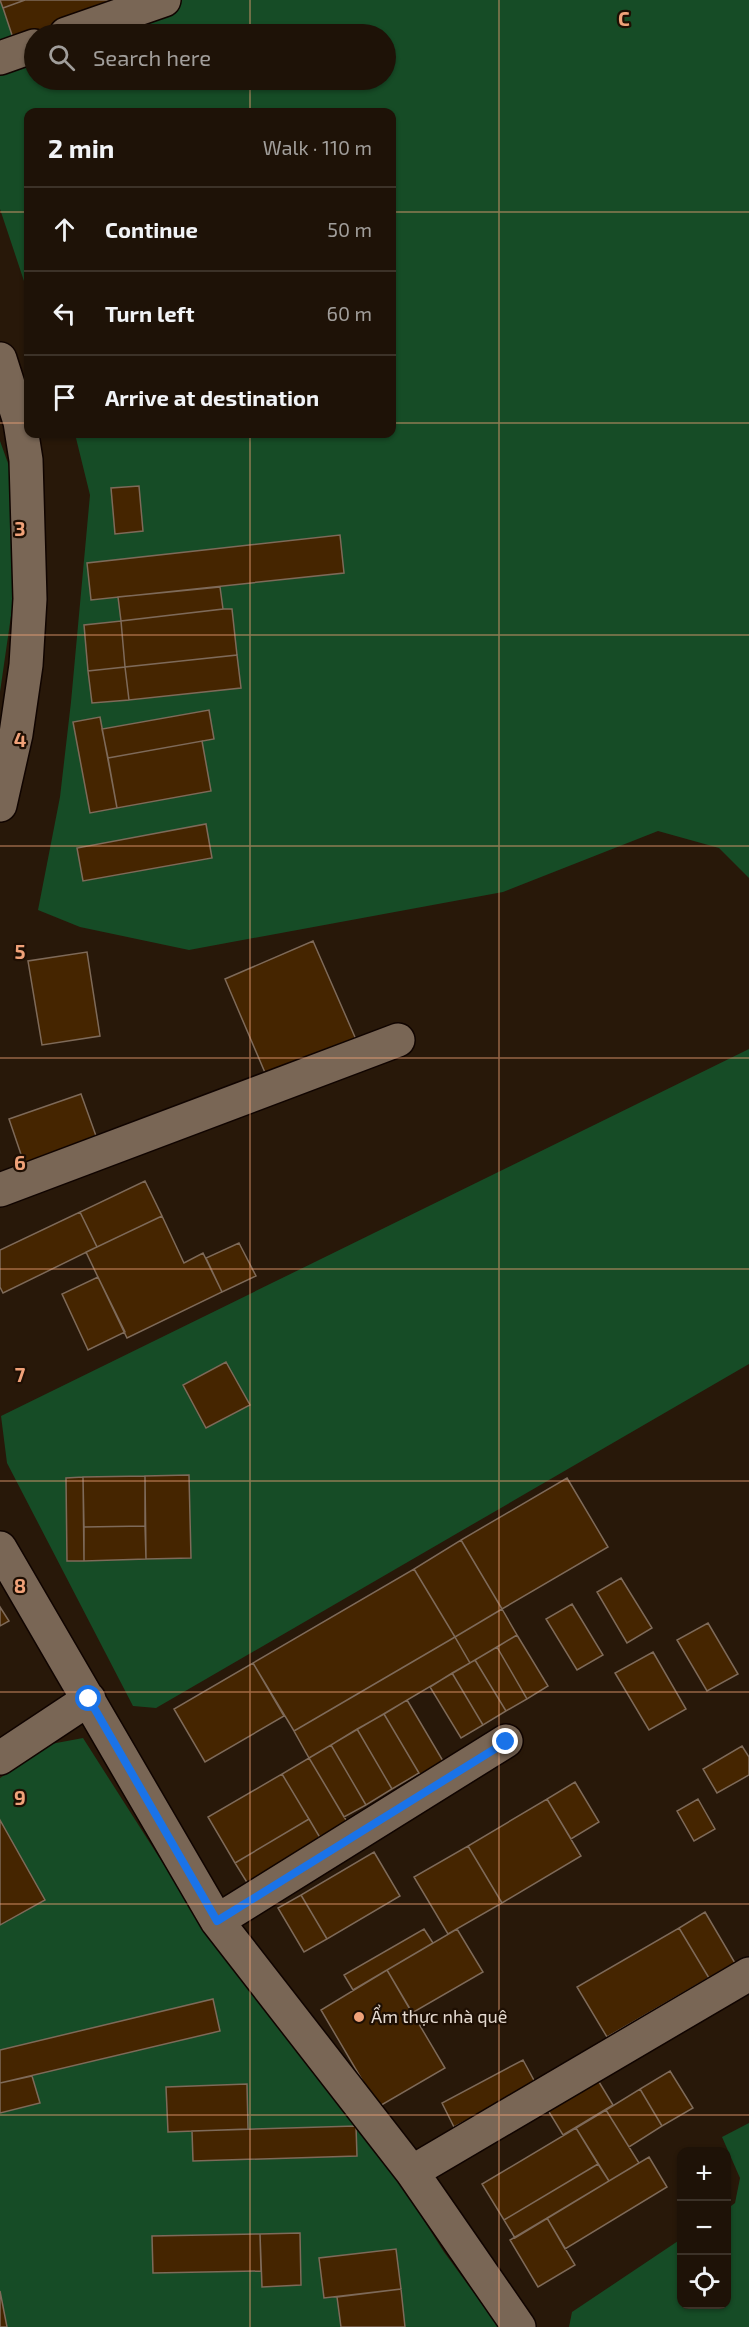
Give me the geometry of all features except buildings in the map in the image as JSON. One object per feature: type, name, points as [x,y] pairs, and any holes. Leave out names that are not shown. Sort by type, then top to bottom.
[{"type":"street","points":[[95,24],[164,0]]},
{"type":"street","points":[[0,58],[24,50]]},
{"type":"street","points":[[0,360],[20,422],[26,460],[30,599],[26,665],[16,734],[0,805]]},
{"type":"street","points":[[0,1190],[398,1040]]},
{"type":"street","points":[[0,1548],[45,1629],[89,1699],[217,1921],[412,2172],[519,2327]]},
{"type":"street","points":[[0,1758],[89,1699]]},
{"type":"street","points":[[217,1921],[506,1742]]},
{"type":"street","points":[[412,2172],[749,1974]]},
{"type":"green space","points":[[0,0],[749,0],[749,878],[719,848],[658,831],[503,892],[189,950],[80,927],[38,910],[60,797],[90,495],[76,438],[396,438],[396,108],[24,108],[24,281],[0,209]]},
{"type":"green space","points":[[0,441],[9,466],[13,602],[0,692]]},
{"type":"green space","points":[[749,1049],[749,1364],[156,1708],[133,1706],[7,1463],[1,1416]]},
{"type":"green space","points":[[83,1738],[201,1923],[358,2117],[444,2252],[499,2327],[0,2327],[0,1778],[51,1744]]},
{"type":"green space","points":[[749,2123],[749,2327],[569,2327],[572,2312],[677,2242],[677,2309],[731,2309],[731,2206],[735,2203],[740,2178],[731,2158],[731,2147],[726,2147],[722,2137]]},
{"type":"place","name":"Ẩm thực nhà quê","points":[[359,2017]]},
{"type":"route","points":[[89,1699],[217,1921],[506,1742]]}]
